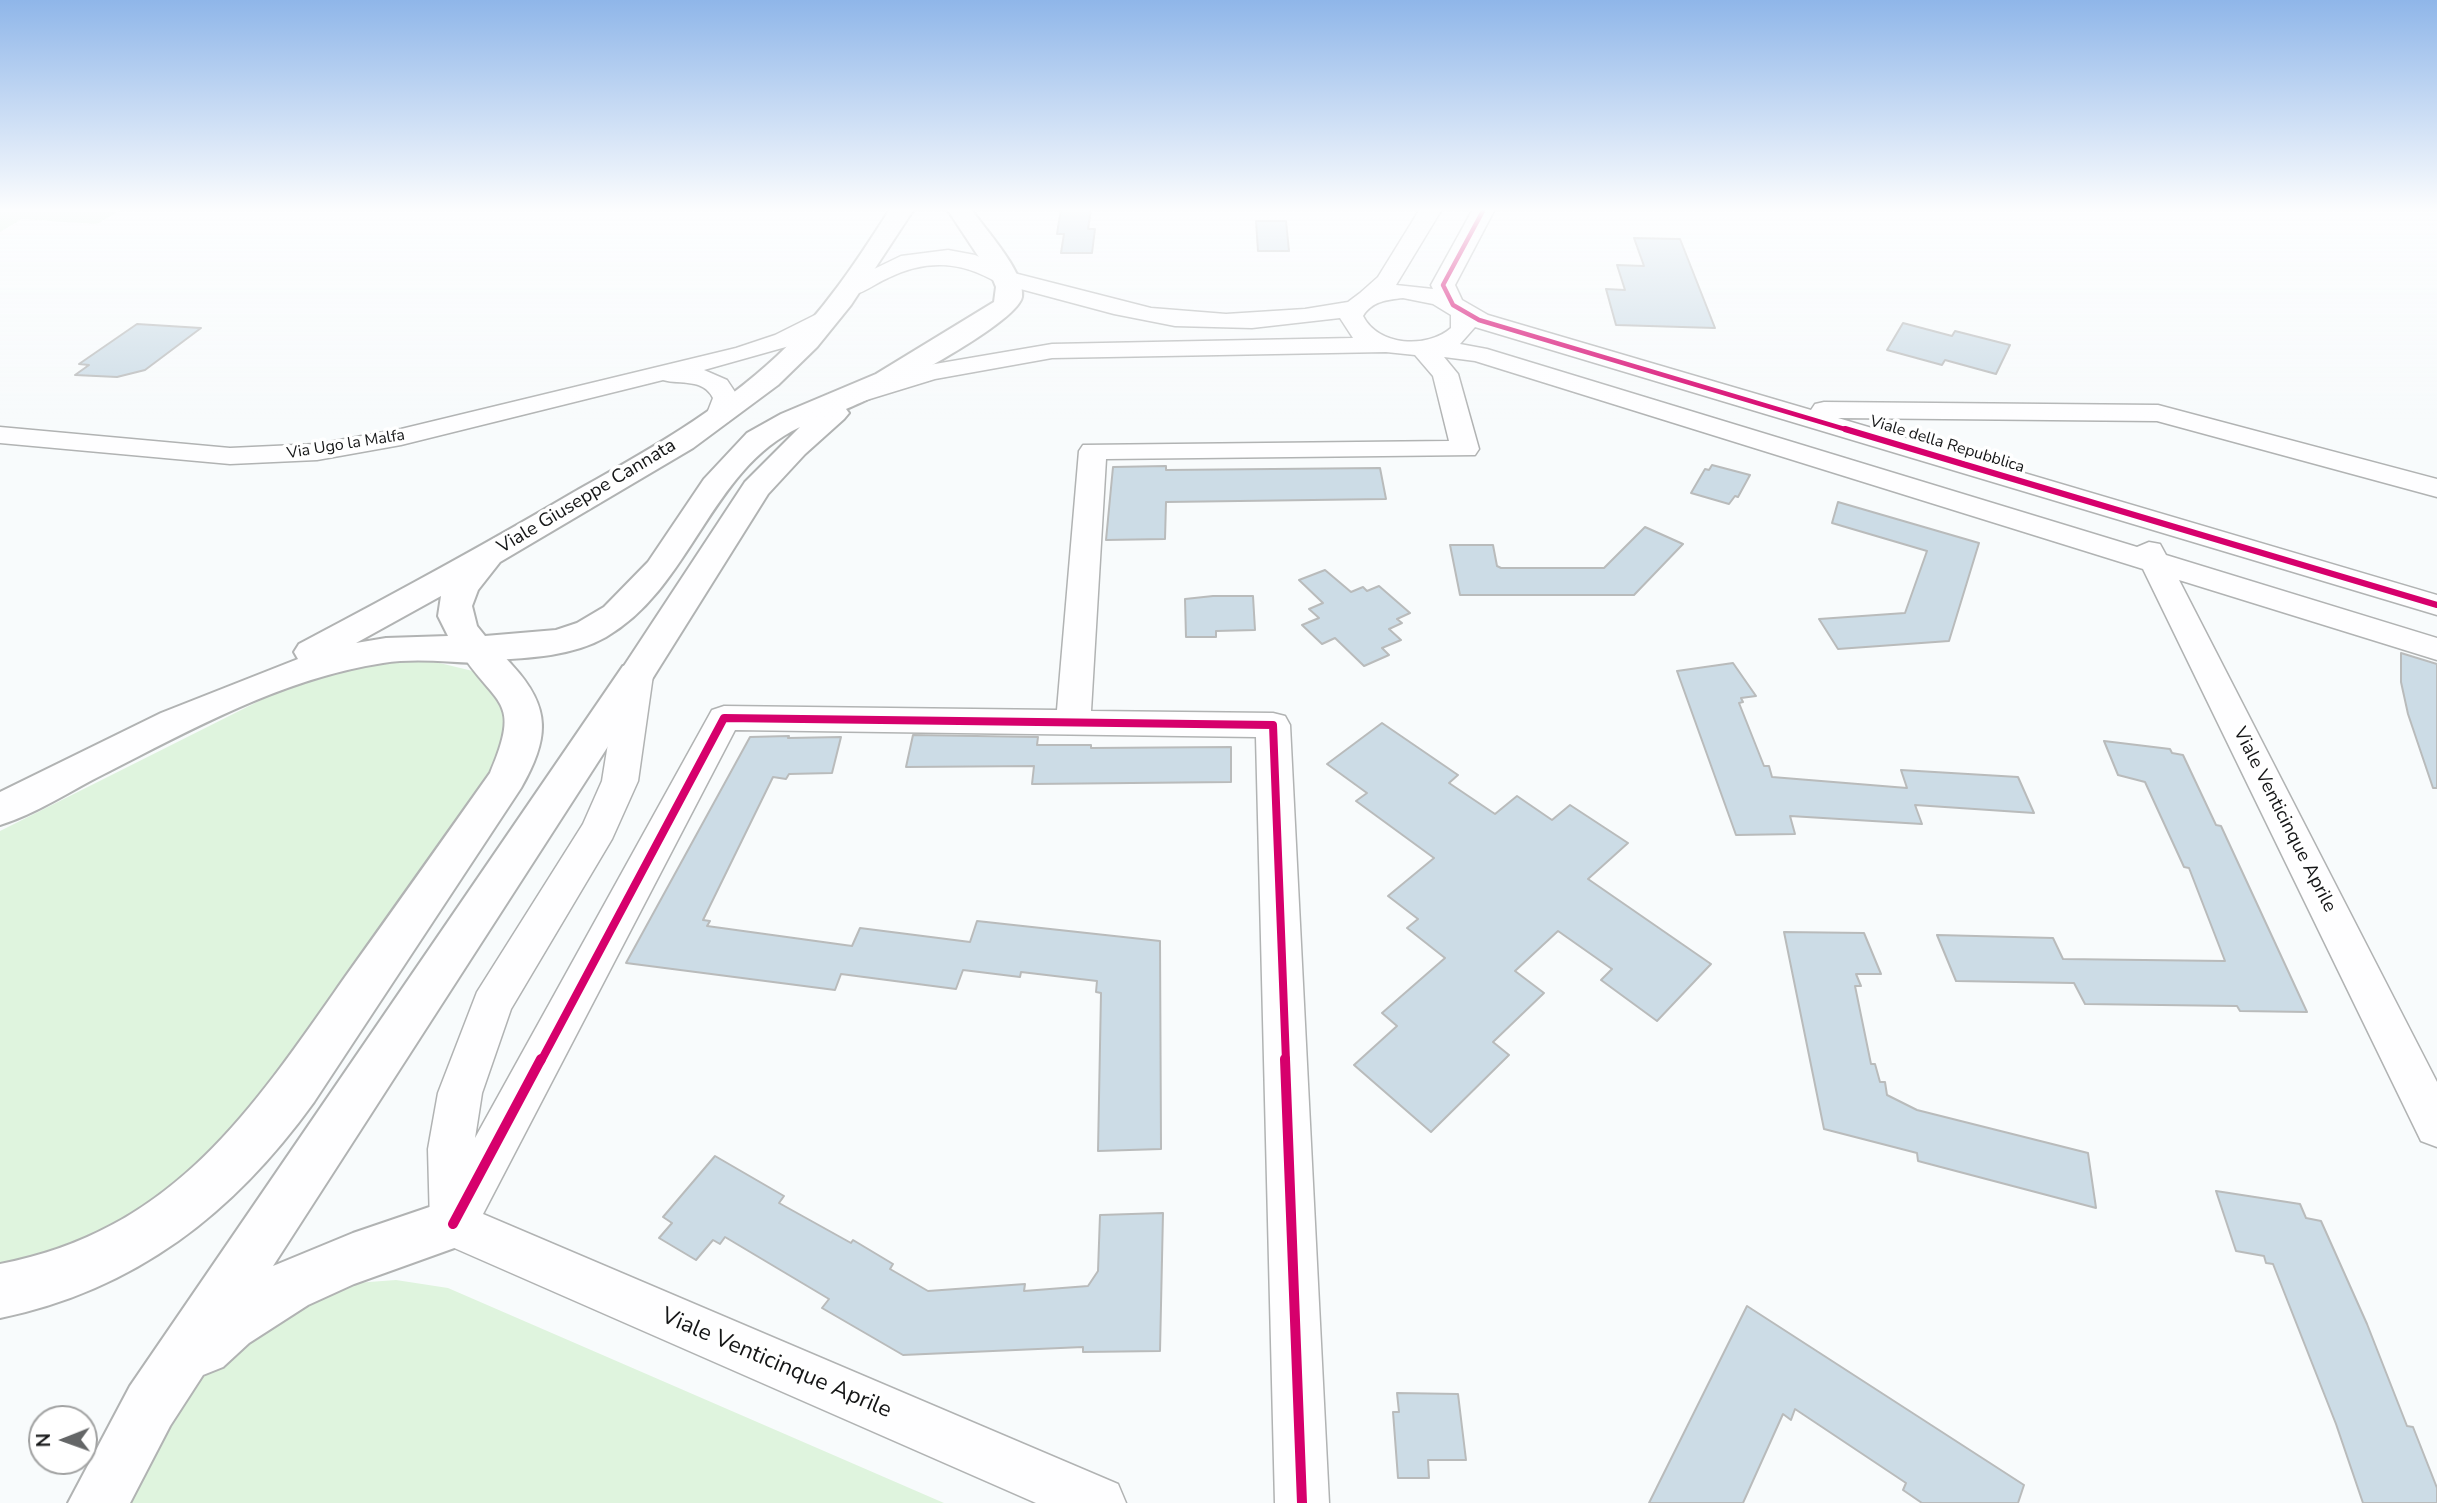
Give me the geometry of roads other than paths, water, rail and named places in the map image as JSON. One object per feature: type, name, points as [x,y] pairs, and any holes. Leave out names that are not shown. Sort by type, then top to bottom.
[{"type":"main road","name":"Viale Giuseppe Cannata","points":[[208,706],[514,542],[719,416],[768,379],[831,314],[858,279]]},
{"type":"main road","points":[[0,810],[208,706],[310,668],[360,654],[433,648],[478,651],[561,641],[592,630],[620,612],[638,596],[731,466],[756,441],[782,423],[853,396],[998,312],[1009,298],[1006,279]]},
{"type":"main road","points":[[98,1503],[150,1406],[636,675],[756,489],[793,448],[853,396]]},
{"type":"main road","points":[[0,1291],[65,1276],[116,1254],[167,1220],[227,1169],[274,1117],[507,778],[524,740],[526,717],[518,693],[460,632],[454,618],[458,592],[477,569],[514,542]]},
{"type":"main road","points":[[150,1406],[228,1323],[279,1290],[453,1224]]},
{"type":"street","name":"Viale della Repubblica","points":[[853,288],[868,279]]},
{"type":"street","name":"Viale della Repubblica","points":[[1011,279],[1175,318],[1304,317],[1361,303],[1385,293],[1412,292],[1439,298],[1479,320],[2437,605]]},
{"type":"street","points":[[1387,345],[1360,332],[1353,324],[1351,316],[1361,303],[1388,279]]},
{"type":"street","points":[[1421,347],[1438,345],[1461,331],[1464,322],[1443,285],[1446,279]]},
{"type":"street","name":"Via Ugo la Malfa","points":[[0,435],[230,456],[317,452],[401,437],[767,346],[831,314]]},
{"type":"street","points":[[853,396],[942,370],[1052,351],[1387,345],[1478,354],[2437,649]]},
{"type":"street","points":[[1073,723],[1093,451],[1465,449],[1446,374],[1421,347]]},
{"type":"street","name":"Via Ugo la Malfa","points":[[644,378],[678,374],[711,381],[724,391],[726,398],[719,416]]},
{"type":"street","points":[[1783,410],[2158,413],[2437,488]]},
{"type":"street","name":"Viale Venticinque Aprile","points":[[2131,514],[2437,1127]]},
{"type":"street","points":[[453,1224],[451,1149],[460,1093],[492,1004],[599,829],[620,781],[636,675]]},
{"type":"street","points":[[453,1224],[723,718],[1273,725],[1302,1503]]},
{"type":"street","name":"Viale Venticinque Aprile","points":[[453,1224],[1100,1503]]}]
